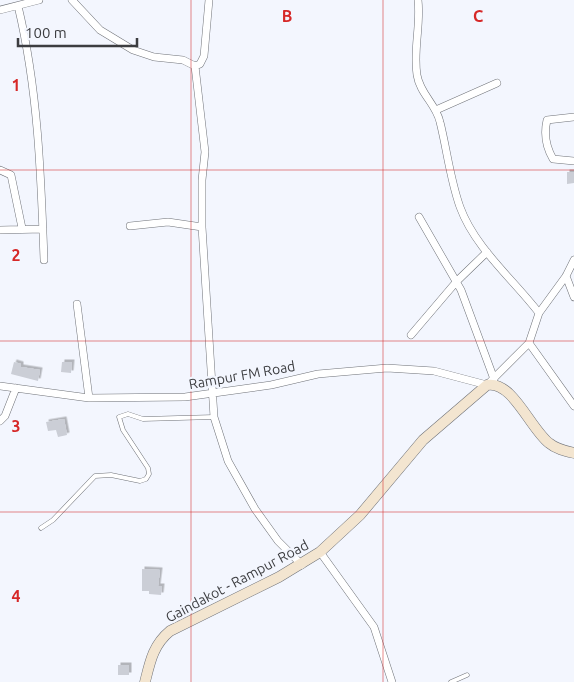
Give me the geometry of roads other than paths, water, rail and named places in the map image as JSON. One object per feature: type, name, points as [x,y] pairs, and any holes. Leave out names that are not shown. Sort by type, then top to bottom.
[{"type":"main road","points":[[490,382],[502,386],[543,437],[556,447],[574,453]]},
{"type":"main road","name":"Gaindakot - Rampur Road","points":[[147,680],[157,645],[170,631],[302,565],[320,552],[360,516],[423,440],[490,382]]},
{"type":"street","points":[[0,10],[39,0]]},
{"type":"street","points":[[72,0],[100,30],[132,50],[154,57],[182,60],[195,66]]},
{"type":"street","points":[[195,66],[200,64],[204,56],[209,0]]},
{"type":"street","points":[[418,0],[420,17],[415,59],[417,76],[420,88],[436,110],[440,122],[446,158],[460,207],[487,252],[539,313]]},
{"type":"street","points":[[18,6],[29,50],[37,130],[44,260]]},
{"type":"street","points":[[195,66],[205,152],[202,180],[202,226],[214,391],[214,417],[228,461],[255,509],[278,541],[302,565]]},
{"type":"street","points":[[436,110],[497,83]]},
{"type":"street","points":[[574,117],[547,120],[545,129],[548,148],[553,159],[574,161]]},
{"type":"street","points":[[0,170],[11,174],[22,228]]},
{"type":"street","points":[[419,217],[457,281],[490,382],[529,343],[539,313],[566,276],[574,260]]},
{"type":"street","points":[[130,226],[168,222],[202,226]]},
{"type":"street","points":[[0,230],[43,229]]},
{"type":"street","points":[[410,335],[457,281],[487,252]]},
{"type":"street","points":[[566,276],[574,297]]},
{"type":"street","points":[[77,304],[89,398]]},
{"type":"street","points":[[529,343],[574,406]]},
{"type":"street","name":"Rampur FM Road","points":[[0,386],[89,398],[186,397],[214,391],[271,385],[318,374],[387,368],[434,372],[490,382]]},
{"type":"street","points":[[0,421],[5,416],[16,388]]},
{"type":"street","points":[[320,552],[374,627],[392,682]]},
{"type":"lane","points":[[42,528],[53,520],[94,476],[111,475],[140,481],[146,479],[149,474],[148,468],[123,430],[119,417],[128,414],[143,419],[214,417]]},
{"type":"lane","points":[[451,682],[467,675]]}]
